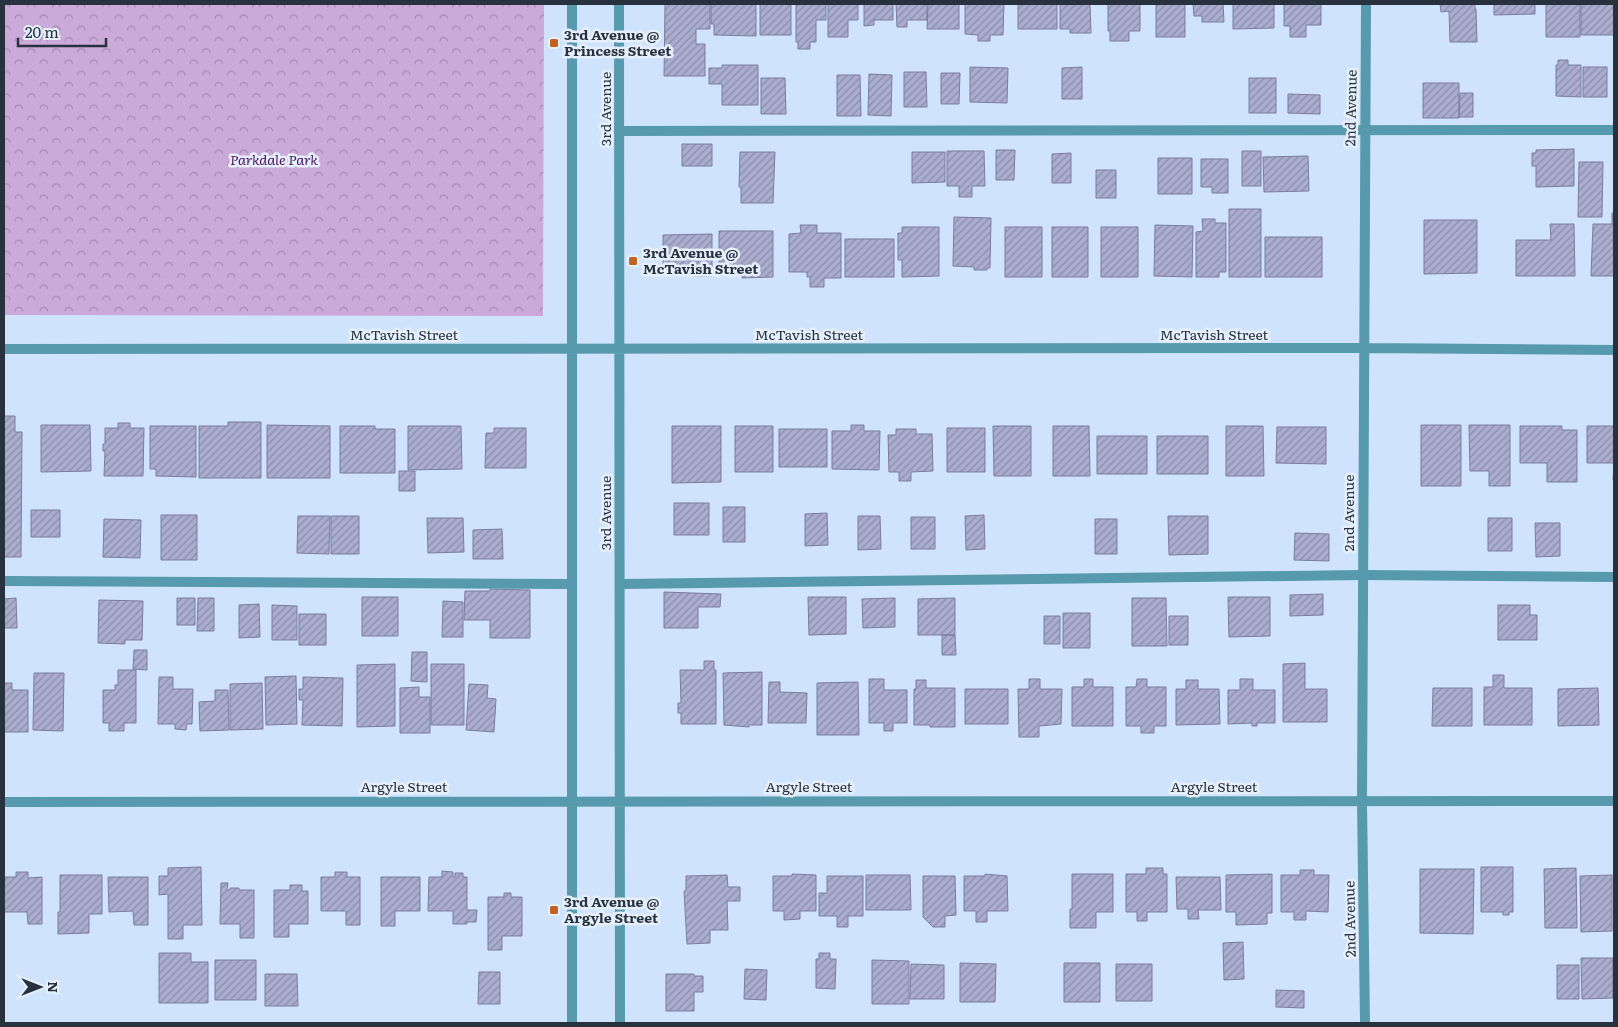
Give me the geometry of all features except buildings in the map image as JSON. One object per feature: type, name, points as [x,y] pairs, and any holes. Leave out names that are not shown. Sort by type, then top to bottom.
[{"type":"street","points":[[572,4],[572,1023]]},
{"type":"street","name":"3rd Avenue","points":[[619,4],[620,1023]]},
{"type":"street","name":"2nd Avenue","points":[[1366,4],[1362,801],[1366,1023]]},
{"type":"street","points":[[619,131],[1614,130]]},
{"type":"street","name":"McTavish Street","points":[[4,349],[1364,348],[1614,350]]},
{"type":"street","points":[[620,584],[1363,575],[1614,577]]},
{"type":"street","points":[[4,581],[572,584]]},
{"type":"street","name":"Argyle Street","points":[[4,802],[1614,801]]},
{"type":"green space","name":"Parkdale Park","points":[[4,4],[544,4],[543,316],[4,315]]},
{"type":"place","name":"3rd Avenue @ Princess Street","points":[[554,43]]},
{"type":"place","name":"3rd Avenue @ McTavish Street","points":[[633,261]]},
{"type":"place","name":"3rd Avenue @ Argyle Street","points":[[554,910]]}]
